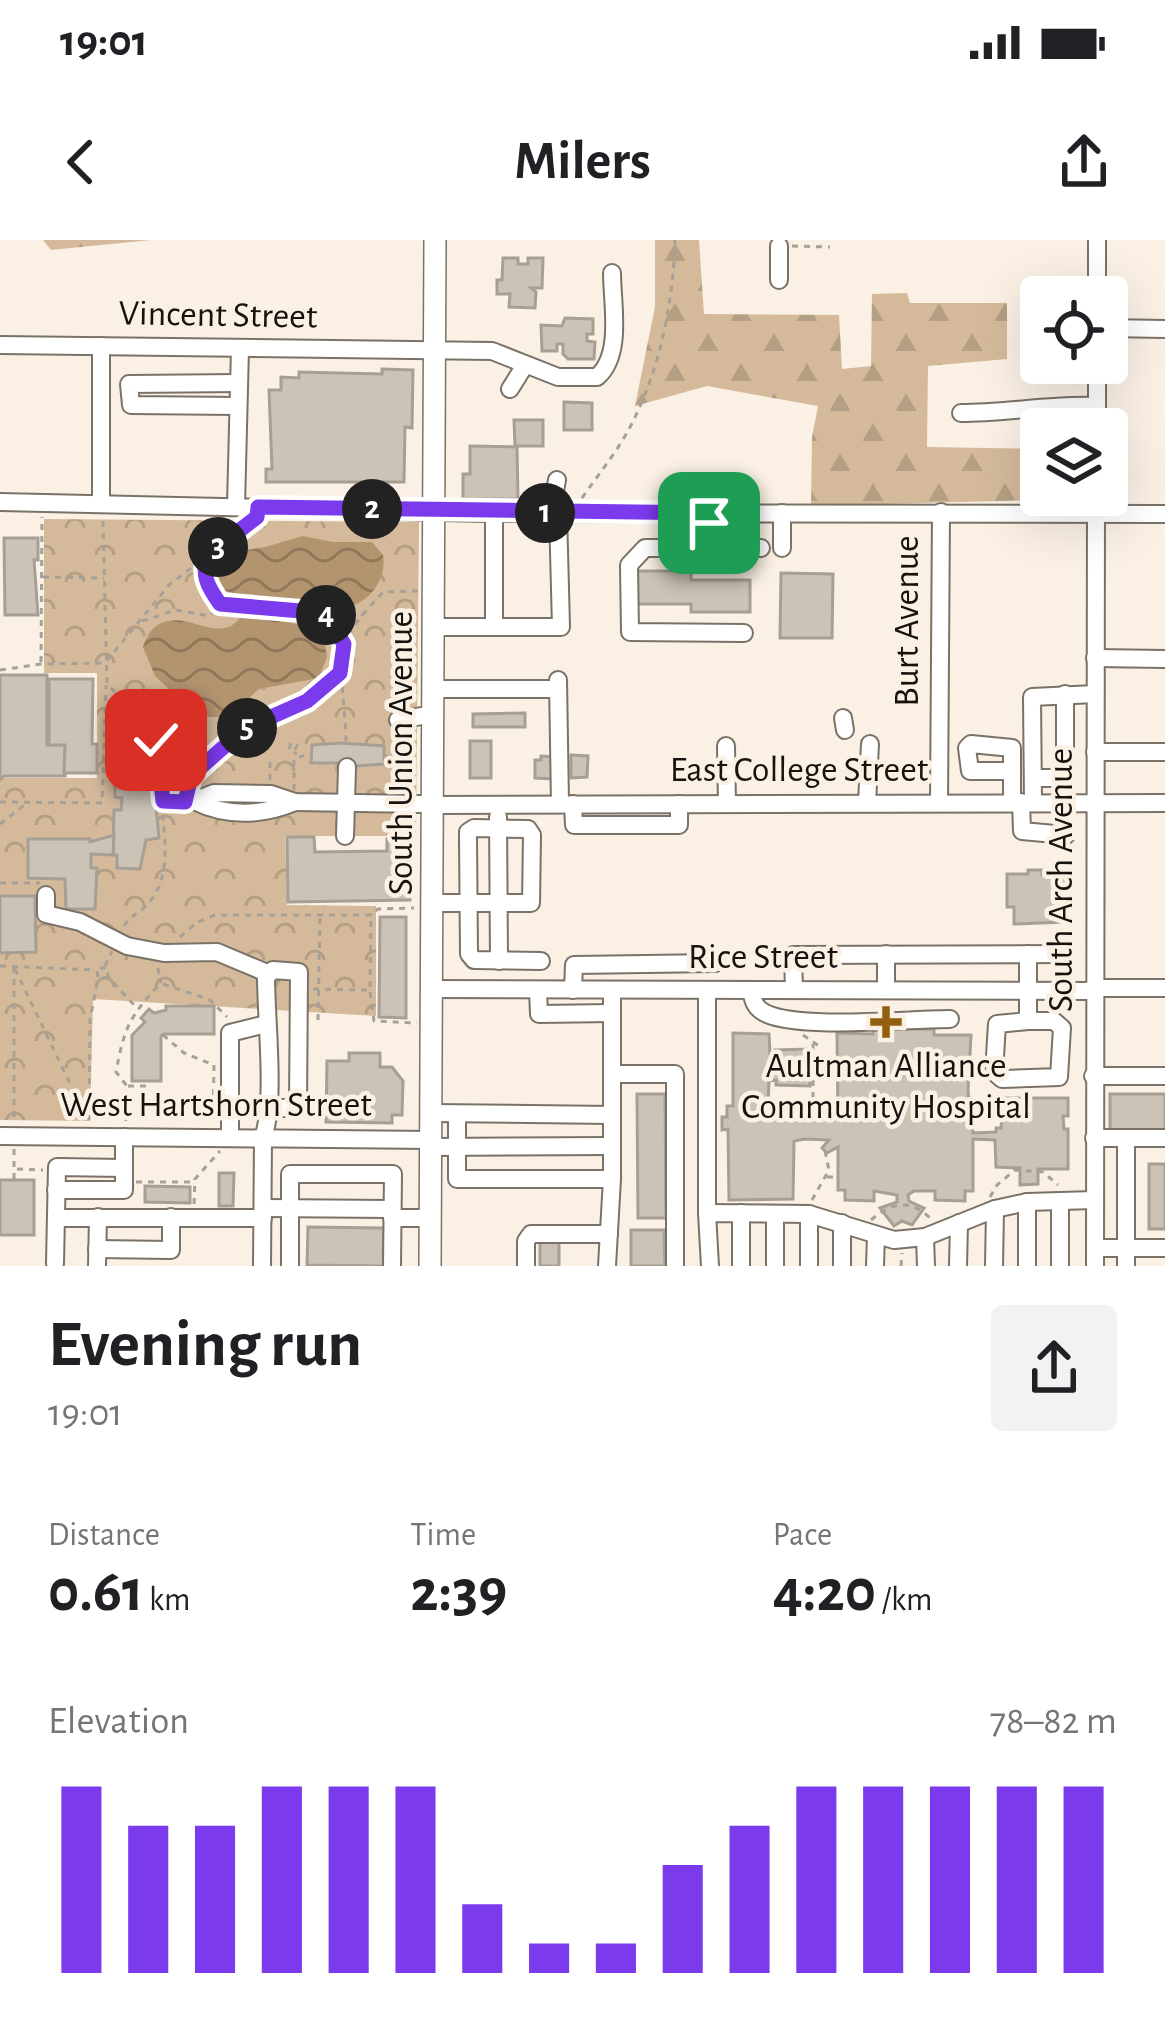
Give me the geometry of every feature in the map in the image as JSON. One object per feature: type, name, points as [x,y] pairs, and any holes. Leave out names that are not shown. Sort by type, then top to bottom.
[{"type":"main road","name":"South Union Avenue","points":[[430,1266],[433,989],[426,905],[434,714],[435,240]]},
{"type":"street","points":[[1097,240],[1097,276]]},
{"type":"street","points":[[779,280],[782,243]]},
{"type":"street","name":"Vincent Street","points":[[0,344],[492,350],[558,377],[597,377],[612,350],[612,273]]},
{"type":"street","points":[[1128,328],[1165,329]]},
{"type":"street","points":[[101,346],[102,509]]},
{"type":"street","points":[[236,506],[240,348]]},
{"type":"street","points":[[510,389],[525,365]]},
{"type":"street","points":[[238,406],[131,405],[129,384],[239,383]]},
{"type":"street","points":[[961,413],[1002,413],[1043,405],[1097,406],[1097,384]]},
{"type":"street","points":[[434,627],[561,627],[557,480]]},
{"type":"street","points":[[0,502],[102,509],[236,506],[555,513],[1020,508]]},
{"type":"street","points":[[1128,509],[1165,514]]},
{"type":"street","points":[[494,512],[494,627]]},
{"type":"street","name":"Burt Avenue","points":[[939,802],[941,512]]},
{"type":"street","points":[[709,513],[709,548]]},
{"type":"street","points":[[782,513],[782,548]]},
{"type":"street","name":"South Arch Avenue","points":[[1095,1257],[1096,516]]},
{"type":"street","points":[[744,633],[630,632],[629,565],[645,548],[761,548]]},
{"type":"street","points":[[1096,658],[1165,659]]},
{"type":"street","points":[[434,689],[554,684],[567,804]]},
{"type":"street","points":[[1033,778],[1065,774],[1065,694]]},
{"type":"street","points":[[1022,802],[1033,778],[1032,698],[1095,694]]},
{"type":"street","points":[[396,728],[434,714]]},
{"type":"street","points":[[868,803],[870,744]]},
{"type":"street","points":[[727,746],[727,804]]},
{"type":"street","points":[[1095,752],[1165,752]]},
{"type":"street","points":[[345,836],[346,767]]},
{"type":"street","points":[[1012,771],[1022,802],[1022,831],[1066,835]]},
{"type":"street","points":[[842,784],[842,803]]},
{"type":"street","points":[[189,802],[214,793],[271,794],[295,802]]},
{"type":"street","name":"East College Street","points":[[295,802],[727,804],[814,794],[842,803],[1165,803]]},
{"type":"street","points":[[163,801],[189,802],[217,812],[270,812],[295,802]]},
{"type":"street","points":[[497,805],[500,961]]},
{"type":"street","points":[[426,905],[469,903],[532,902],[532,832],[526,828],[468,832],[469,903],[470,958],[541,961]]},
{"type":"street","points":[[48,889],[46,914],[80,922],[117,941],[164,953],[217,952],[267,973],[299,972],[298,1108],[268,1108]]},
{"type":"street","points":[[886,954],[886,990]]},
{"type":"street","points":[[1028,954],[1028,1021]]},
{"type":"street","points":[[794,990],[794,955],[1065,954]]},
{"type":"street","points":[[678,963],[678,990]]},
{"type":"street","points":[[573,990],[574,965],[716,963]]},
{"type":"street","points":[[262,1266],[267,973]]},
{"type":"street","name":"Rice Street","points":[[433,989],[1165,988]]},
{"type":"street","points":[[538,990],[539,1014],[612,1013]]},
{"type":"street","points":[[607,1266],[612,990]]},
{"type":"street","points":[[707,990],[710,1266]]},
{"type":"street","points":[[751,990],[760,1012],[799,1020],[950,1019]]},
{"type":"street","points":[[1028,1021],[1054,1021],[1062,1028],[1059,1077],[1002,1079],[994,1072],[997,1024],[1028,1021]]},
{"type":"street","points":[[222,1133],[230,1033],[266,1024]]},
{"type":"street","points":[[612,1075],[675,1075],[675,1266]]},
{"type":"street","points":[[1093,1076],[1165,1076]]},
{"type":"street","points":[[432,1113],[612,1115]]},
{"type":"street","points":[[457,1114],[457,1179],[612,1179]]},
{"type":"street","points":[[56,1263],[57,1167],[124,1175],[125,1130]]},
{"type":"street","name":"West Hartshorn Street","points":[[7,1136],[125,1130],[457,1146],[612,1146]]},
{"type":"street","points":[[1094,1138],[1165,1138]]},
{"type":"street","points":[[1126,1138],[1126,1257]]},
{"type":"street","points":[[290,1266],[290,1174],[393,1174],[392,1266]]},
{"type":"street","points":[[707,1213],[775,1214],[809,1209],[894,1240],[925,1237],[994,1209],[1028,1202],[1094,1200]]},
{"type":"street","points":[[1060,1201],[1060,1266]]},
{"type":"street","points":[[1028,1202],[1028,1266]]},
{"type":"street","points":[[56,1218],[194,1218],[290,1209],[430,1218]]},
{"type":"street","points":[[809,1209],[809,1266]]},
{"type":"street","points":[[994,1209],[994,1266]]},
{"type":"street","points":[[741,1214],[741,1266]]},
{"type":"street","points":[[775,1214],[775,1266]]},
{"type":"street","points":[[98,1217],[98,1258],[171,1250],[171,1217]]},
{"type":"street","points":[[842,1223],[842,1266]]},
{"type":"street","points":[[958,1266],[959,1223]]},
{"type":"street","points":[[526,1266],[526,1241],[531,1234],[609,1234]]},
{"type":"street","points":[[875,1266],[876,1234]]},
{"type":"street","points":[[925,1237],[926,1266]]},
{"type":"street","points":[[1095,1257],[1126,1257],[1165,1248]]},
{"type":"path","points":[[579,503],[627,433],[642,402],[673,300],[675,240]]},
{"type":"path","points":[[782,243],[830,247]]},
{"type":"path","points":[[0,670],[105,663],[170,585],[257,517],[258,507]]},
{"type":"path","points":[[0,802],[102,802],[106,683],[102,509]]},
{"type":"path","points":[[41,664],[42,517]]},
{"type":"path","points":[[209,554],[207,585],[220,604],[364,615]]},
{"type":"path","points":[[41,577],[104,578]]},
{"type":"path","points":[[346,742],[346,686],[340,673],[344,644],[383,592],[420,591]]},
{"type":"path","points":[[140,622],[166,611],[210,616],[220,604]]},
{"type":"path","points":[[324,613],[344,644]]},
{"type":"path","points":[[189,802],[191,776],[244,729],[307,701],[340,673]]},
{"type":"path","points":[[106,683],[154,736],[160,750],[166,849],[162,878],[146,906],[128,919],[105,966],[108,976],[137,1008]]},
{"type":"path","points":[[394,804],[396,728]]},
{"type":"path","points":[[295,802],[294,759],[297,753],[308,754]]},
{"type":"path","points":[[384,755],[394,760]]},
{"type":"path","points":[[270,762],[271,794]]},
{"type":"path","points":[[0,824],[27,802]]},
{"type":"path","points":[[0,883],[48,889]]},
{"type":"path","points":[[236,1017],[228,1018],[210,1000],[161,983],[157,974],[164,953],[196,923],[214,915],[371,914],[378,909],[426,905]]},
{"type":"path","points":[[318,1020],[320,914]]},
{"type":"path","points":[[371,914],[374,1022],[419,1022]]},
{"type":"path","points":[[2,968],[95,970],[105,966]]},
{"type":"path","points":[[14,967],[89,1121],[95,970]]},
{"type":"path","points":[[14,967],[7,1136],[14,1180]]},
{"type":"path","points":[[98,979],[108,976]]},
{"type":"path","points":[[125,1130],[127,1086],[116,1072],[124,1032],[137,1008],[161,983]]},
{"type":"path","points":[[319,989],[370,990]]},
{"type":"path","points":[[163,1035],[184,1053],[214,1065],[221,1150],[194,1182],[194,1218]]},
{"type":"path","points":[[808,1109],[813,1097],[813,1041]]},
{"type":"path","points":[[127,1086],[146,1086],[146,1082]]},
{"type":"path","points":[[809,1209],[829,1170],[825,1151]]},
{"type":"path","points":[[14,1169],[40,1169]]},
{"type":"path","points":[[124,1175],[194,1182]]},
{"type":"path","points":[[825,1177],[838,1177]]},
{"type":"path","points":[[881,1211],[896,1204],[922,1211]]},
{"type":"green space","points":[[43,240],[151,240],[51,250]]},
{"type":"green space","points":[[655,240],[699,240],[704,314],[839,315],[842,369],[871,366],[872,294],[907,293],[910,303],[1007,303],[1007,359],[928,366],[927,447],[1020,449],[1020,501],[811,506],[812,437],[818,406],[707,386],[635,406],[655,307]]},
{"type":"green space","points":[[44,519],[419,522],[416,836],[285,836],[287,905],[376,906],[376,1016],[93,999],[90,1121],[0,1120],[0,778],[97,778],[97,673],[44,673]]},
{"type":"water","points":[[303,536],[372,542],[383,555],[379,583],[362,601],[336,608],[265,597],[259,610],[262,618],[323,632],[327,657],[319,678],[259,689],[228,717],[199,717],[155,676],[143,647],[149,634],[168,621],[216,628],[234,624],[242,614],[243,602],[215,586],[214,562],[221,554]]},
{"type":"building","points":[[503,258],[528,264],[528,258],[543,258],[542,288],[531,288],[536,292],[535,308],[509,307],[510,294],[497,294]]},
{"type":"building","points":[[565,318],[593,319],[593,334],[587,334],[587,341],[595,342],[594,359],[568,359],[563,344],[557,344],[557,351],[542,351],[541,325],[562,326]]},
{"type":"building","points":[[382,369],[413,370],[412,428],[405,427],[404,482],[266,482],[266,469],[272,469],[269,390],[281,390],[281,377],[299,378],[299,372],[382,374]]},
{"type":"building","points":[[564,402],[592,403],[592,430],[564,430]]},
{"type":"building","points":[[514,420],[543,420],[543,446],[515,446]]},
{"type":"building","points":[[470,446],[517,447],[518,499],[463,499],[463,474],[470,474]]},
{"type":"building","points":[[4,538],[38,538],[38,560],[34,560],[38,615],[5,615]]},
{"type":"building","points":[[633,571],[691,571],[691,580],[750,580],[750,612],[691,612],[691,604],[633,604]]},
{"type":"building","points":[[781,573],[833,574],[832,638],[780,638]]},
{"type":"building","points":[[0,675],[47,675],[47,745],[65,745],[65,776],[4,776],[0,780]]},
{"type":"building","points":[[49,679],[93,679],[92,744],[97,744],[97,773],[64,773],[65,745],[49,745]]},
{"type":"building","points":[[525,713],[525,727],[473,727],[473,714]]},
{"type":"building","points":[[121,734],[141,735],[141,746],[150,744],[159,838],[146,840],[140,869],[117,868],[117,855],[113,855],[114,810],[121,810],[122,798],[115,797],[115,746],[120,746]]},
{"type":"building","points":[[470,741],[491,741],[491,778],[470,778]]},
{"type":"building","points":[[312,745],[384,746],[384,764],[311,763]]},
{"type":"building","points":[[571,755],[588,756],[587,777],[571,778]]},
{"type":"building","points":[[555,757],[553,779],[535,778],[535,760]]},
{"type":"building","points":[[114,835],[113,855],[91,854],[91,868],[97,868],[95,909],[66,909],[65,879],[28,878],[28,839],[90,842]]},
{"type":"building","points":[[287,837],[314,837],[315,852],[387,851],[387,839],[409,838],[410,900],[288,902]]},
{"type":"building","points":[[1028,870],[1042,870],[1042,874],[1064,871],[1071,877],[1073,888],[1065,888],[1064,922],[1014,924],[1014,907],[1007,907],[1007,874],[1028,874]]},
{"type":"building","points":[[0,896],[35,896],[36,952],[0,953]]},
{"type":"building","points":[[380,917],[406,917],[406,1018],[379,1017]]},
{"type":"building","points":[[166,1006],[214,1006],[214,1034],[164,1034],[161,1081],[132,1081],[132,1035],[145,1022],[141,1018],[149,1009],[154,1013]]},
{"type":"building","points":[[873,1029],[934,1029],[934,1035],[971,1035],[968,1091],[973,1133],[1001,1128],[995,1098],[1068,1098],[1068,1116],[1063,1116],[1064,1129],[1068,1129],[1068,1169],[1038,1169],[1038,1184],[1020,1185],[1020,1168],[996,1167],[995,1140],[973,1139],[973,1191],[965,1191],[965,1201],[935,1200],[935,1191],[914,1191],[909,1201],[924,1208],[912,1225],[902,1221],[894,1226],[880,1208],[897,1202],[897,1195],[874,1191],[874,1201],[845,1200],[845,1190],[838,1190],[838,1147],[827,1153],[822,1148],[829,1140],[805,1139],[794,1141],[793,1199],[729,1200],[728,1129],[722,1130],[722,1117],[727,1117],[727,1106],[733,1106],[733,1033],[769,1034],[770,1054],[810,1049],[810,1086],[769,1081],[768,1106],[804,1106],[805,1117],[838,1117],[837,1033],[873,1034]]},
{"type":"building","points":[[349,1053],[380,1053],[380,1067],[392,1067],[403,1081],[402,1115],[392,1115],[392,1123],[326,1122],[327,1061],[349,1061]]},
{"type":"building","points":[[637,1094],[665,1094],[666,1218],[638,1218]]},
{"type":"building","points":[[1110,1094],[1165,1094],[1165,1130],[1110,1130]]},
{"type":"building","points":[[1149,1164],[1165,1164],[1165,1229],[1149,1229]]},
{"type":"building","points":[[219,1173],[234,1173],[233,1206],[219,1206]]},
{"type":"building","points":[[0,1180],[34,1180],[34,1235],[0,1235]]},
{"type":"building","points":[[145,1186],[190,1187],[190,1203],[145,1202]]},
{"type":"building","points":[[308,1227],[384,1228],[383,1258],[389,1262],[385,1266],[307,1265]]},
{"type":"building","points":[[631,1230],[664,1230],[665,1266],[631,1266]]},
{"type":"building","points":[[540,1237],[559,1237],[559,1266],[540,1266]]},
{"type":"place","name":"Aultman Alliance Community Hospital","points":[[886,1022]]},
{"type":"route","points":[[156,740],[163,801],[185,802],[191,776],[244,729],[307,701],[340,673],[344,644],[324,613],[220,604],[207,585],[209,554],[257,517],[258,507],[709,513],[709,523]]}]
